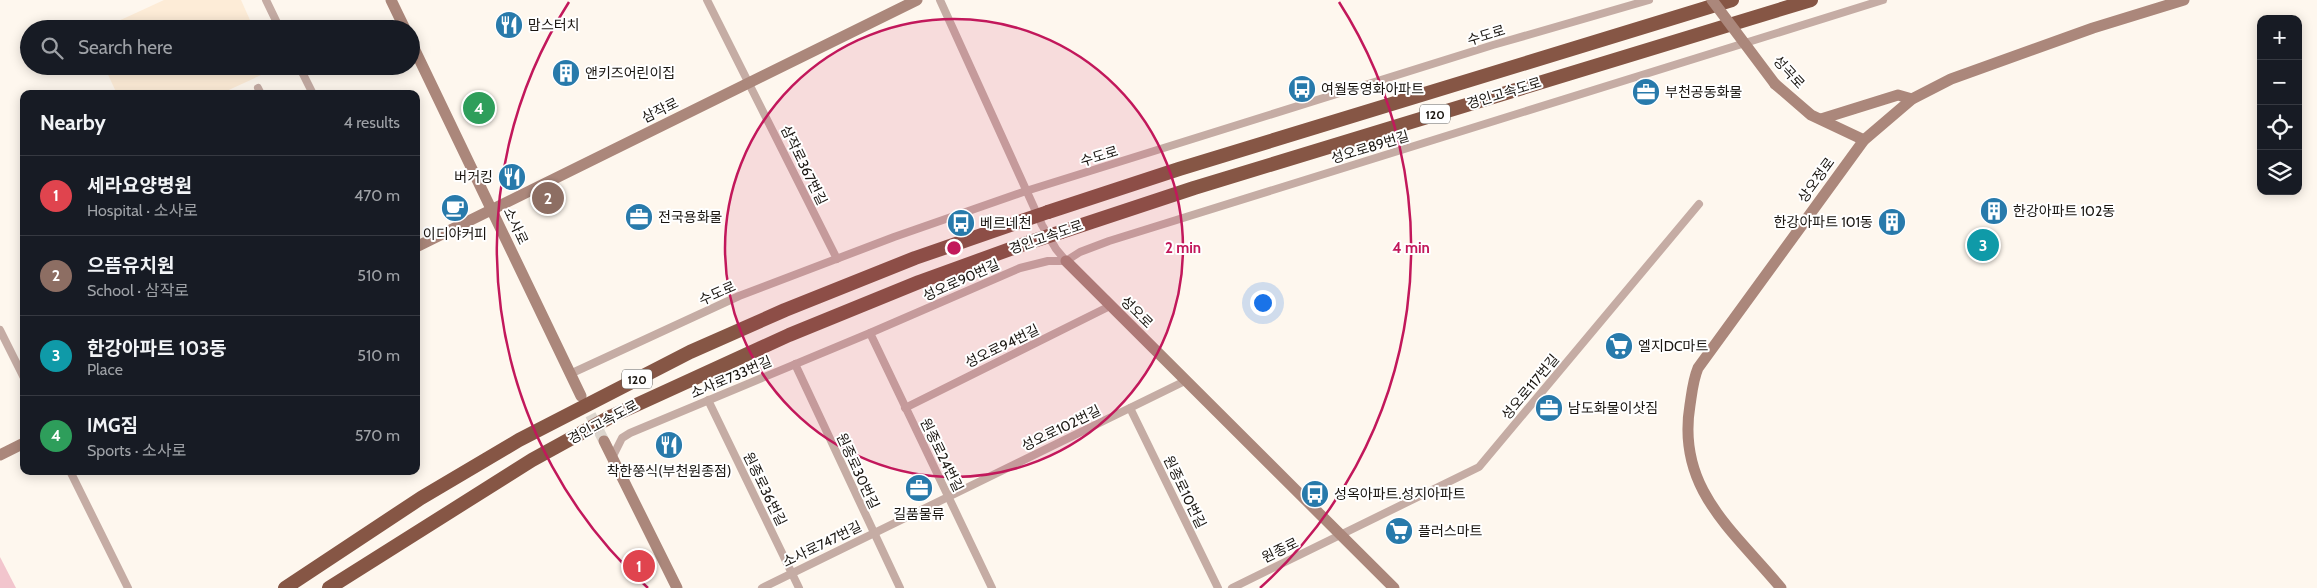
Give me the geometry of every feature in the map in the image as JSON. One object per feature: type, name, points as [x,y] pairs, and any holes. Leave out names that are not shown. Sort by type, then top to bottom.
[{"type":"highway","name":"경인고속도로","points":[[285,588],[421,498],[519,440],[690,352],[785,310],[896,266],[1016,223],[1178,169],[1732,0]]},
{"type":"highway","name":"경인고속도로","points":[[329,588],[532,460],[612,416],[789,335],[919,282],[1060,232],[1194,188],[1811,0]]},
{"type":"street","points":[[266,0],[276,20]]},
{"type":"street","points":[[391,0],[401,20]]},
{"type":"street","name":"삼작로367번길","points":[[707,0],[750,82],[837,259]]},
{"type":"street","name":"삼작로","points":[[420,245],[917,0]]},
{"type":"street","name":"성오로","points":[[940,0],[1026,192],[1050,240],[1066,261],[1394,588]]},
{"type":"street","name":"수도로","points":[[570,374],[739,296],[1026,192],[1494,45],[1649,0]]},
{"type":"street","name":"성곡로","points":[[1712,0],[1775,84],[1811,115],[1864,140]]},
{"type":"street","name":"성오로89번길","points":[[1066,261],[1080,252],[1108,240],[1517,115],[1522,111],[1883,0]]},
{"type":"street","name":"상오정로","points":[[1781,588],[1732,535],[1715,513],[1701,490],[1688,442],[1688,416],[1694,377],[1698,368],[1864,140],[1912,99],[1969,73],[2093,28],[2184,0]]},
{"type":"street","name":"소사로","points":[[420,61],[581,396]]},
{"type":"street","points":[[304,75],[311,90]]},
{"type":"street","points":[[1821,119],[1898,95],[1912,99]]},
{"type":"street","name":"성오로117번길","points":[[1340,535],[1479,467],[1699,204]]},
{"type":"street","name":"성오로90번길","points":[[870,333],[1020,268],[1048,261],[1066,261]]},
{"type":"street","name":"성오로94번길","points":[[905,408],[1110,306]]},
{"type":"street","points":[[0,330],[20,370]]},
{"type":"street","name":"소사로733번길","points":[[612,458],[622,438],[630,433],[870,333]]},
{"type":"street","name":"원종로24번길","points":[[870,333],[992,588]]},
{"type":"street","name":"원종로30번길","points":[[795,364],[900,588]]},
{"type":"street","name":"성오로102번길","points":[[948,497],[1185,381]]},
{"type":"street","name":"원종로36번길","points":[[708,400],[800,588]]},
{"type":"street","name":"원종로10번길","points":[[1130,408],[1218,588]]},
{"type":"street","points":[[604,441],[677,588]]},
{"type":"street","points":[[0,455],[20,445]]},
{"type":"street","points":[[72,475],[128,588]]},
{"type":"street","name":"소사로747번길","points":[[762,588],[948,497]]},
{"type":"street","name":"원종로","points":[[1232,588],[1340,535]]},
{"type":"shaded area","points":[[164,0],[241,0],[250,20],[121,20]]},
{"type":"shaded area","points":[[108,75],[261,75],[229,90],[115,90]]},
{"type":"shaded area","points":[[0,557],[16,588],[0,588]]},
{"type":"tunnel","points":[[583,400],[604,441]]},
{"type":"place","name":"맘스터치","points":[[509,25]]},
{"type":"place","name":"앤키즈어린이집","points":[[566,73]]},
{"type":"place","name":"여월동영화아파트","points":[[1302,89]]},
{"type":"place","name":"부천공동화물","points":[[1646,92]]},
{"type":"place","name":"IMG짐","points":[[479,108]]},
{"type":"place","name":"버거킹","points":[[512,177]]},
{"type":"place","name":"으뜸유치원","points":[[548,198]]},
{"type":"place","name":"이디야커피","points":[[455,208]]},
{"type":"place","name":"한강아파트 102동","points":[[1994,211]]},
{"type":"place","name":"전국용화물","points":[[639,217]]},
{"type":"place","name":"한강아파트 101동","points":[[1892,222]]},
{"type":"place","name":"베르네천","points":[[961,223]]},
{"type":"place","name":"한강아파트 103동","points":[[1983,245]]},
{"type":"place","name":"엘지DC마트","points":[[1619,346]]},
{"type":"place","name":"남도화물이삿짐","points":[[1549,408]]},
{"type":"place","name":"착한쭝식(부천원종점)","points":[[669,445]]},
{"type":"place","name":"길품물류","points":[[919,488]]},
{"type":"place","name":"성옥아파트.성지아파트","points":[[1315,494]]},
{"type":"place","name":"플러스마트","points":[[1399,531]]},
{"type":"place","name":"세라요양병원","points":[[639,566]]}]
